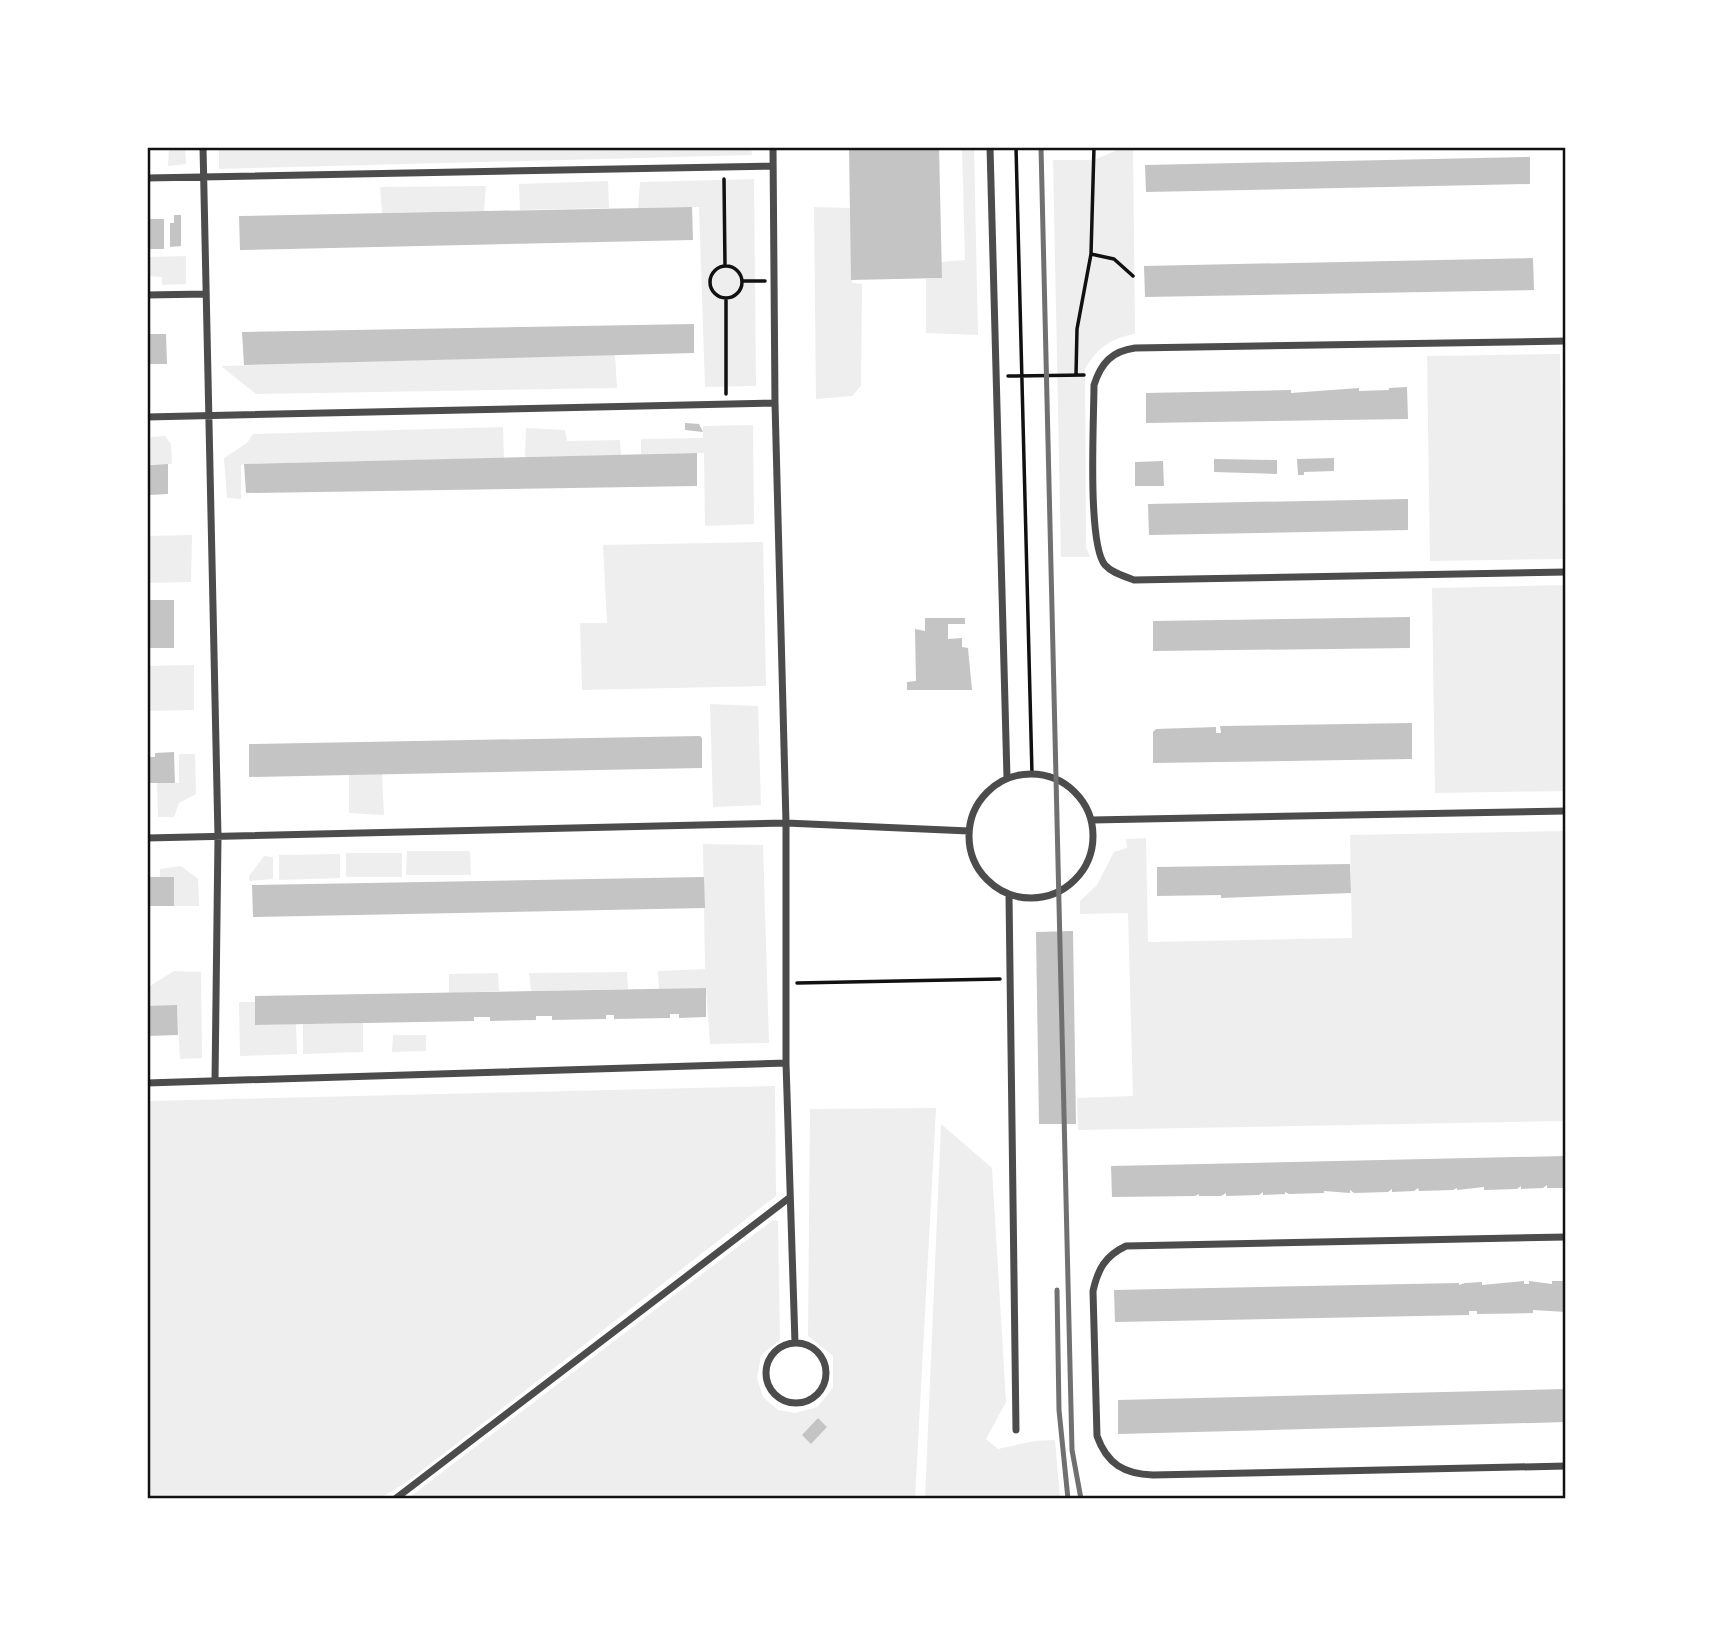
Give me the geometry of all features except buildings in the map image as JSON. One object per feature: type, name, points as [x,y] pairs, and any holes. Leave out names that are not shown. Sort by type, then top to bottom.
[{"type":"street","points":[[203,147],[218,837],[215,1081]]},
{"type":"street","points":[[773,147],[775,403],[786,823],[786,1063],[794,1343]]},
{"type":"street","points":[[990,147],[1007,778]]},
{"type":"street","points":[[147,178],[773,166]]},
{"type":"street","points":[[147,295],[206,293]]},
{"type":"street","points":[[1566,341],[1121,349],[1108,357],[1094,385],[1095,540],[1105,565],[1134,580],[1566,572]]},
{"type":"street","points":[[147,417],[775,403]]},
{"type":"street","points":[[1032,774],[1059,780],[1074,790],[1092,820],[1094,841],[1089,860],[1079,876],[1065,889],[1047,897],[1028,898],[1009,895],[992,884],[978,870],[971,851],[969,831],[981,799],[1007,778],[1032,774]]},
{"type":"street","points":[[1092,820],[1566,811]]},
{"type":"street","points":[[147,838],[786,823],[969,831]]},
{"type":"street","points":[[1009,895],[1010,1156],[1016,1430]]},
{"type":"street","points":[[147,1083],[786,1063]]},
{"type":"street","points":[[395,1499],[789,1198]]},
{"type":"street","points":[[1566,1237],[1126,1246],[1104,1261],[1093,1291],[1097,1436],[1102,1451],[1119,1469],[1136,1474],[1566,1466]]},
{"type":"street","points":[[794,1343],[812,1348],[823,1362],[825,1371],[821,1389],[807,1401],[798,1403],[789,1402],[773,1392],[766,1375],[771,1357],[785,1345],[794,1343]]},
{"type":"path","points":[[1016,147],[1032,774]]},
{"type":"path","points":[[1076,375],[1077,328],[1091,254],[1094,147]]},
{"type":"path","points":[[723,166],[725,266]]},
{"type":"path","points":[[1091,254],[1114,259],[1133,276]]},
{"type":"path","points":[[725,266],[736,270],[742,281],[738,293],[726,298],[713,292],[710,283],[716,270],[725,266]]},
{"type":"path","points":[[742,281],[774,281]]},
{"type":"path","points":[[726,298],[726,404]]},
{"type":"path","points":[[1022,376],[1097,375]]},
{"type":"path","points":[[785,983],[1009,979]]},
{"type":"shaded area","points":[[169,147],[185,147],[186,164],[168,166]]},
{"type":"shaded area","points":[[219,147],[751,147],[752,155],[219,169]]},
{"type":"shaded area","points":[[962,147],[974,147],[978,335],[926,333],[926,279],[941,278],[941,262],[965,260]]},
{"type":"shaded area","points":[[1124,147],[1133,147],[1135,334],[1106,345],[1094,355],[1085,369],[1086,547],[1090,557],[1061,557],[1053,160],[1094,160]]},
{"type":"shaded area","points":[[754,179],[756,386],[705,387],[699,207],[638,208],[640,182]]},
{"type":"shaded area","points":[[608,181],[609,208],[520,210],[519,184]]},
{"type":"shaded area","points":[[486,186],[484,211],[382,213],[380,187]]},
{"type":"shaded area","points":[[814,207],[850,208],[852,283],[862,284],[861,386],[852,396],[816,399]]},
{"type":"shaded area","points":[[186,256],[186,284],[162,285],[162,277],[147,276],[147,257]]},
{"type":"shaded area","points":[[615,354],[617,388],[256,394],[221,366]]},
{"type":"shaded area","points":[[1560,354],[1564,559],[1430,561],[1427,356]]},
{"type":"shaded area","points":[[753,425],[754,524],[705,526],[704,453],[641,454],[641,439],[703,438],[703,426]]},
{"type":"shaded area","points":[[503,427],[504,458],[244,464],[241,465],[241,499],[227,498],[224,458],[247,443],[253,434]]},
{"type":"shaded area","points":[[526,428],[565,430],[567,441],[620,440],[621,455],[525,457]]},
{"type":"shaded area","points":[[165,436],[171,444],[172,464],[150,464],[151,437]]},
{"type":"shaded area","points":[[192,535],[191,582],[147,583],[147,536]]},
{"type":"shaded area","points":[[763,542],[766,686],[582,690],[580,623],[607,623],[603,545]]},
{"type":"shaded area","points":[[1565,585],[1566,791],[1435,793],[1432,588]]},
{"type":"shaded area","points":[[194,665],[194,710],[147,711],[147,666]]},
{"type":"shaded area","points":[[710,704],[758,706],[761,805],[713,807]]},
{"type":"shaded area","points":[[179,754],[195,754],[196,794],[179,803],[174,817],[158,817],[157,783],[179,783]]},
{"type":"shaded area","points":[[382,774],[384,815],[349,813],[349,775]]},
{"type":"shaded area","points":[[1566,831],[1566,1121],[1078,1130],[1077,1098],[1133,1096],[1128,913],[1080,914],[1080,901],[1097,885],[1114,852],[1127,848],[1126,839],[1146,838],[1148,942],[1352,938],[1350,835]]},
{"type":"shaded area","points":[[703,844],[763,845],[769,1043],[710,1044],[706,988],[659,989],[658,971],[705,969]]},
{"type":"shaded area","points":[[407,851],[470,851],[471,875],[406,875]]},
{"type":"shaded area","points":[[346,853],[402,853],[402,877],[346,877]]},
{"type":"shaded area","points":[[340,854],[340,878],[279,880],[279,855]]},
{"type":"shaded area","points":[[264,856],[273,857],[273,879],[249,881],[249,876]]},
{"type":"shaded area","points":[[181,866],[198,879],[199,906],[174,906],[174,877],[160,877],[160,869]]},
{"type":"shaded area","points":[[174,971],[201,972],[202,1058],[180,1059],[177,1006],[147,1006],[147,988]]},
{"type":"shaded area","points":[[627,972],[628,989],[531,991],[529,973]]},
{"type":"shaded area","points":[[498,973],[499,991],[449,993],[449,974]]},
{"type":"shaded area","points":[[239,1002],[255,1002],[255,1025],[296,1024],[297,1054],[240,1056]]},
{"type":"shaded area","points":[[363,1023],[363,1052],[303,1054],[303,1024]]},
{"type":"shaded area","points":[[393,1035],[426,1035],[426,1051],[392,1052]]},
{"type":"shaded area","points":[[775,1086],[776,1196],[407,1482],[379,1499],[147,1499],[147,1101]]},
{"type":"shaded area","points":[[936,1108],[915,1499],[407,1499],[773,1220],[778,1221],[780,1340],[761,1355],[757,1378],[763,1397],[778,1410],[795,1413],[817,1407],[833,1388],[833,1356],[808,1336],[810,1109]]},
{"type":"shaded area","points":[[941,1124],[992,1168],[1006,1402],[986,1439],[998,1449],[1034,1441],[1055,1440],[1060,1499],[925,1499]]},
{"type":"railway","points":[[1041,147],[1072,1450],[1081,1499]]},
{"type":"railway","points":[[1057,1290],[1059,1410],[1068,1499]]}]
